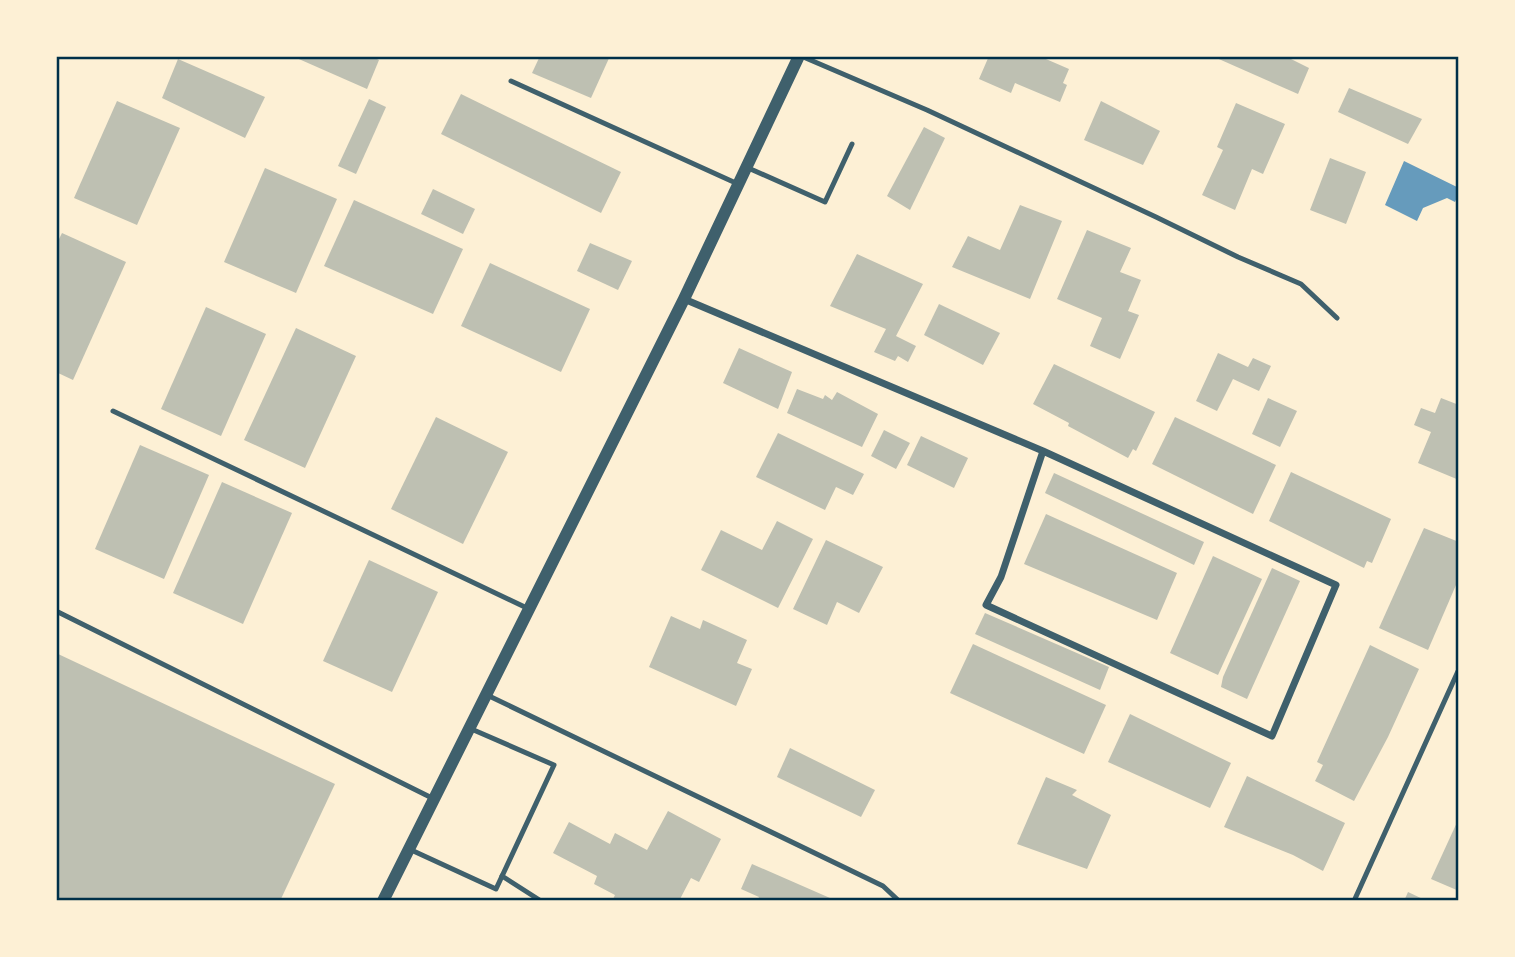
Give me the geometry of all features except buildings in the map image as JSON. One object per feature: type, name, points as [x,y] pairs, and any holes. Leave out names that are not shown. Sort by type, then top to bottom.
[{"type":"street","points":[[383,901],[684,299],[800,56]]},
{"type":"street","points":[[684,299],[1043,450],[1336,585],[1272,736],[986,605],[1001,576],[1043,450]]},
{"type":"lane","points":[[800,56],[927,110],[1301,284],[1337,318]]},
{"type":"lane","points":[[511,81],[738,184]]},
{"type":"lane","points":[[746,167],[825,202],[852,144]]},
{"type":"lane","points":[[113,411],[529,609]]},
{"type":"lane","points":[[56,611],[434,799]]},
{"type":"lane","points":[[1354,901],[1459,669]]},
{"type":"lane","points":[[486,694],[883,886],[899,901]]},
{"type":"lane","points":[[409,849],[496,889],[554,765],[469,728]]},
{"type":"lane","points":[[502,876],[541,901]]},
{"type":"water","points":[[1404,161],[1459,188],[1455,202],[1447,198],[1423,208],[1417,221],[1385,205]]}]
